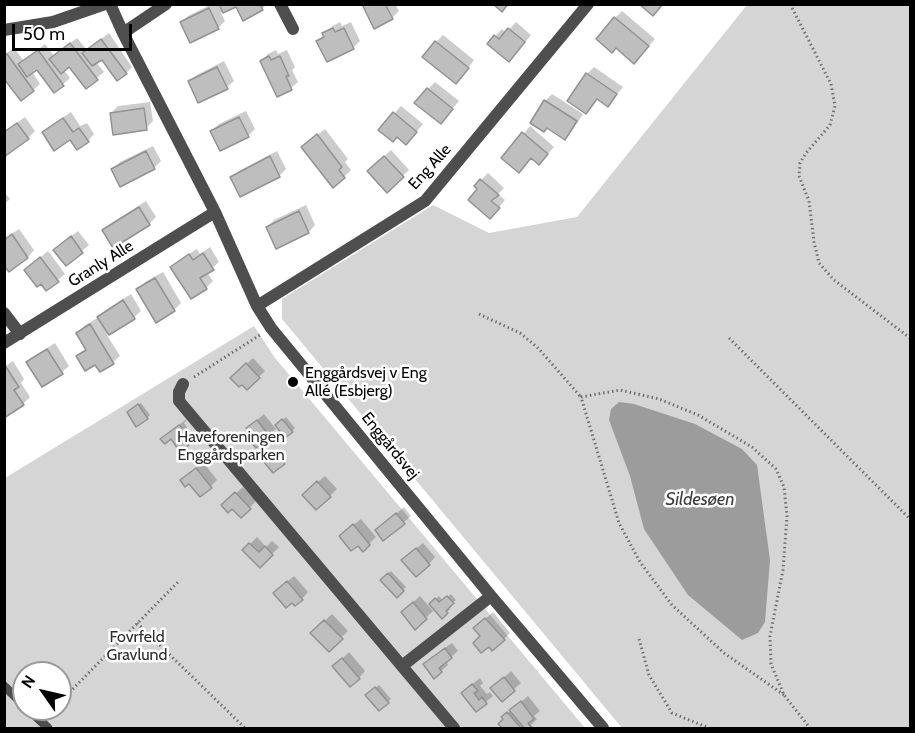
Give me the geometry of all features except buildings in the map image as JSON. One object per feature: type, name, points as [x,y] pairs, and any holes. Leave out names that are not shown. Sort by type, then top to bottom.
[{"type":"street","points":[[4,30],[53,22],[105,4]]},
{"type":"street","name":"Enggårdsvej","points":[[110,4],[215,212],[257,306],[271,328],[603,729]]},
{"type":"street","points":[[123,33],[166,4]]},
{"type":"street","points":[[280,4],[293,29]]},
{"type":"street","name":"Eng Alle","points":[[257,306],[425,201],[588,4]]},
{"type":"street","name":"Granly Alle","points":[[4,343],[215,212]]},
{"type":"street","points":[[4,313],[20,334]]},
{"type":"street","points":[[183,384],[178,401],[454,729]]},
{"type":"street","points":[[402,666],[491,596]]},
{"type":"path","points":[[790,4],[831,84],[835,106],[830,125],[800,163],[800,176],[809,201],[819,263],[834,280],[910,338]]},
{"type":"path","points":[[479,314],[520,333],[529,340],[581,397],[619,523],[640,562],[672,605],[724,653],[784,694]]},
{"type":"path","points":[[183,384],[271,328]]},
{"type":"path","points":[[729,338],[910,519]]},
{"type":"path","points":[[581,397],[621,390],[659,399],[698,415],[752,447],[776,469],[784,487],[787,516],[783,570],[770,636],[771,664],[784,694],[810,729]]},
{"type":"path","points":[[72,690],[179,581]]},
{"type":"path","points":[[137,623],[245,729]]},
{"type":"path","points":[[639,639],[649,675],[672,712],[709,729]]},
{"type":"green space","points":[[747,5],[910,5],[910,728],[622,728],[282,319],[282,299],[433,205],[489,233],[577,217]]},
{"type":"green space","points":[[254,326],[275,358],[585,728],[5,728],[5,478]]},
{"type":"water","name":"Sildesøen","points":[[619,402],[634,404],[695,424],[742,449],[757,465],[770,560],[765,622],[758,633],[742,640],[688,595],[644,529],[630,476],[609,420],[611,409]]},
{"type":"place","name":"Enggårdsvej v Eng Allé (Esbjerg)","points":[[293,382]]},
{"type":"park label","name":"Haveforeningen Enggårdsparken","points":[[231,446]]},
{"type":"park label","name":"Fovrfeld Gravlund","points":[[137,646]]}]
